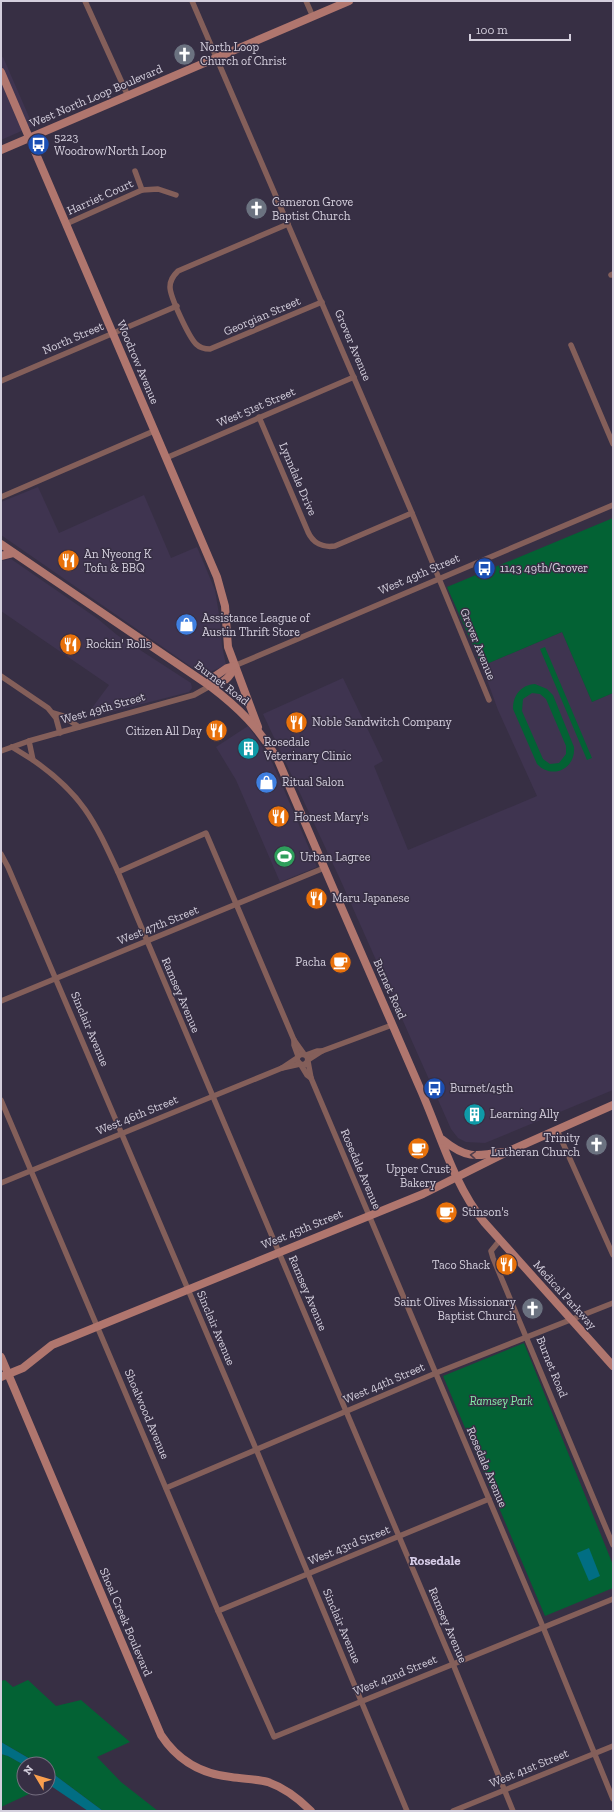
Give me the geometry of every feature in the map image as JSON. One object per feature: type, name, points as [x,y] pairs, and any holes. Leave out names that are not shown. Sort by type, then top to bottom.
[{"type":"street","points":[[85,1],[128,96]]},
{"type":"street","name":"Grover Avenue","points":[[192,1],[440,578],[489,700]]},
{"type":"street","points":[[306,1],[313,17]]},
{"type":"street","name":"West North Loop Boulevard","points":[[1,150],[349,1]]},
{"type":"street","name":"Woodrow Avenue","points":[[1,72],[217,577],[225,606],[228,647],[234,666],[261,733]]},
{"type":"street","name":"Harriet Court","points":[[135,171],[142,190]]},
{"type":"street","name":"Harriet Court","points":[[66,224],[142,190],[158,189],[176,195]]},
{"type":"street","points":[[177,306],[170,286],[172,278],[182,270],[288,224]]},
{"type":"street","name":"Georgian Street","points":[[177,306],[194,341],[203,348],[210,349],[322,302]]},
{"type":"street","name":"North Street","points":[[1,381],[177,306]]},
{"type":"street","points":[[571,345],[613,444]]},
{"type":"street","name":"West 51st Street","points":[[166,458],[354,377]]},
{"type":"street","name":"Lynndale Drive","points":[[259,417],[310,536],[322,546],[335,546],[412,513]]},
{"type":"street","points":[[1,497],[154,432]]},
{"type":"street","name":"West 49th Street","points":[[1,751],[29,741],[194,695],[210,686],[211,679],[227,668],[613,505]]},
{"type":"street","name":"Burnet Road","points":[[1,544],[210,686],[241,711],[261,733],[278,760],[442,1138],[457,1178],[476,1213],[500,1240],[492,1251],[493,1258],[613,1545]]},
{"type":"street","points":[[1,556],[13,553]]},
{"type":"street","points":[[1,676],[53,713],[63,716],[79,728]]},
{"type":"street","points":[[53,713],[60,733]]},
{"type":"street","points":[[29,741],[33,760]]},
{"type":"street","name":"Ramsey Avenue","points":[[12,747],[61,780],[86,809],[96,826],[118,872],[453,1664],[513,1811]]},
{"type":"street","name":"Rosedale Avenue","points":[[118,872],[206,833],[294,1040],[294,1045],[303,1059],[436,1373],[543,1627],[613,1799]]},
{"type":"street","name":"Sinclair Avenue","points":[[1,854],[8,867],[122,1132],[362,1700],[407,1811]]},
{"type":"street","name":"West 47th Street","points":[[1,1002],[324,868]]},
{"type":"street","name":"West 46th Street","points":[[1,1183],[122,1132],[282,1068],[317,1051],[322,1052],[392,1025]]},
{"type":"street","name":"Shoalwood Avenue","points":[[1,1100],[218,1611],[274,1737]]},
{"type":"street","name":"West 45th Street","points":[[5,1376],[23,1368],[52,1346],[97,1326],[457,1178],[509,1151],[613,1106]]},
{"type":"street","points":[[557,1130],[613,1255]]},
{"type":"street","points":[[442,1138],[460,1152],[471,1156],[509,1151]]},
{"type":"street","name":"Medical Parkway","points":[[500,1240],[613,1366]]},
{"type":"street","name":"West 44th Street","points":[[166,1488],[436,1373],[613,1303]]},
{"type":"street","name":"Shoal Creek Boulevard","points":[[1,1357],[5,1376],[161,1735],[183,1760],[199,1770],[217,1776],[269,1783],[295,1797],[311,1811]]},
{"type":"street","name":"West 43rd Street","points":[[218,1611],[489,1499]]},
{"type":"street","name":"West 42nd Street","points":[[274,1737],[613,1599]]},
{"type":"street","name":"West 41st Street","points":[[453,1811],[613,1746]]},
{"type":"shaded area","points":[[3,57],[33,126],[1,140],[1,58]]},
{"type":"shaded area","points":[[38,487],[59,533],[144,495],[171,558],[197,547],[215,590],[220,620],[222,646],[226,665],[203,675],[1,535],[1,502]]},
{"type":"shaded area","points":[[11,559],[98,619],[117,635],[191,683],[192,688],[189,692],[91,717],[89,712],[109,685],[1,611],[1,561]]},
{"type":"shaded area","points":[[562,632],[592,702],[613,693],[613,1090],[485,1143],[466,1142],[458,1138],[451,1129],[340,879],[263,714],[343,678],[383,761],[374,766],[408,850],[537,796],[498,710],[482,666]]},
{"type":"shaded area","points":[[248,726],[273,764],[317,867],[280,882],[236,780],[216,747]]},
{"type":"green space","points":[[613,518],[613,693],[592,702],[562,632],[482,666],[447,587]]},
{"type":"green space","points":[[545,647],[592,758],[587,760],[540,649]]},
{"type":"green space","points":[[535,684],[547,689],[553,695],[574,747],[574,755],[571,761],[562,770],[549,771],[543,769],[537,764],[513,709],[516,695],[526,686]],"holes":[[[532,693],[540,694],[546,699],[566,746],[566,754],[559,763],[550,764],[543,759],[522,711],[523,699]]]},
{"type":"green space","name":"Ramsey Park","points":[[524,1343],[613,1565],[613,1588],[545,1616],[443,1376]]},
{"type":"green space","points":[[5,1680],[13,1687],[28,1680],[56,1706],[81,1700],[130,1742],[97,1757],[121,1782],[158,1811],[103,1811],[56,1776],[56,1756],[25,1756],[1,1742],[1,1681]]},
{"type":"green space","points":[[1,1754],[16,1760],[16,1796],[25,1796],[1,1807]]},
{"type":"water","points":[[589,1548],[600,1576],[589,1581],[577,1553]]},
{"type":"water","points":[[1,1742],[25,1756],[16,1756],[16,1760],[1,1754]]},
{"type":"water","points":[[56,1776],[103,1811],[88,1811],[56,1789]]},
{"type":"place","name":"North Loop Church of Christ","points":[[184,54]]},
{"type":"place","name":"5223 Woodrow/North Loop","points":[[39,144]]},
{"type":"place","name":"Cameron Grove Baptist Church","points":[[256,209]]},
{"type":"place","name":"An Nyeong K Tofu & BBQ","points":[[69,561]]},
{"type":"place","name":"1143 49th/Grover","points":[[484,568]]},
{"type":"place","name":"Assistance League of Austin Thrift Store","points":[[186,625]]},
{"type":"place","name":"Rockin' Rolls","points":[[70,644]]},
{"type":"place","name":"Noble Sandwitch Company","points":[[297,722]]},
{"type":"place","name":"Citizen All Day","points":[[217,731]]},
{"type":"place","name":"Rosedale Veterinary Clinic","points":[[249,749]]},
{"type":"place","name":"Ritual Salon","points":[[266,782]]},
{"type":"place","name":"Honest Mary's","points":[[279,817]]},
{"type":"place","name":"Urban Lagree","points":[[285,857]]},
{"type":"place","name":"Maru Japanese","points":[[316,898]]},
{"type":"place","name":"Pacha","points":[[341,962]]},
{"type":"place","name":"Burnet/45th","points":[[435,1088]]},
{"type":"place","name":"Learning Ally","points":[[475,1114]]},
{"type":"place","name":"Trinity Lutheran Church","points":[[596,1145]]},
{"type":"place","name":"Upper Crust Bakery","points":[[418,1148]]},
{"type":"place","name":"Stinson's","points":[[447,1212]]},
{"type":"place","name":"Taco Shack","points":[[506,1265]]},
{"type":"place","name":"Saint Olives Missionary Baptist Church","points":[[532,1309]]},
{"type":"district","name":"Rosedale","points":[[435,1560]]}]
